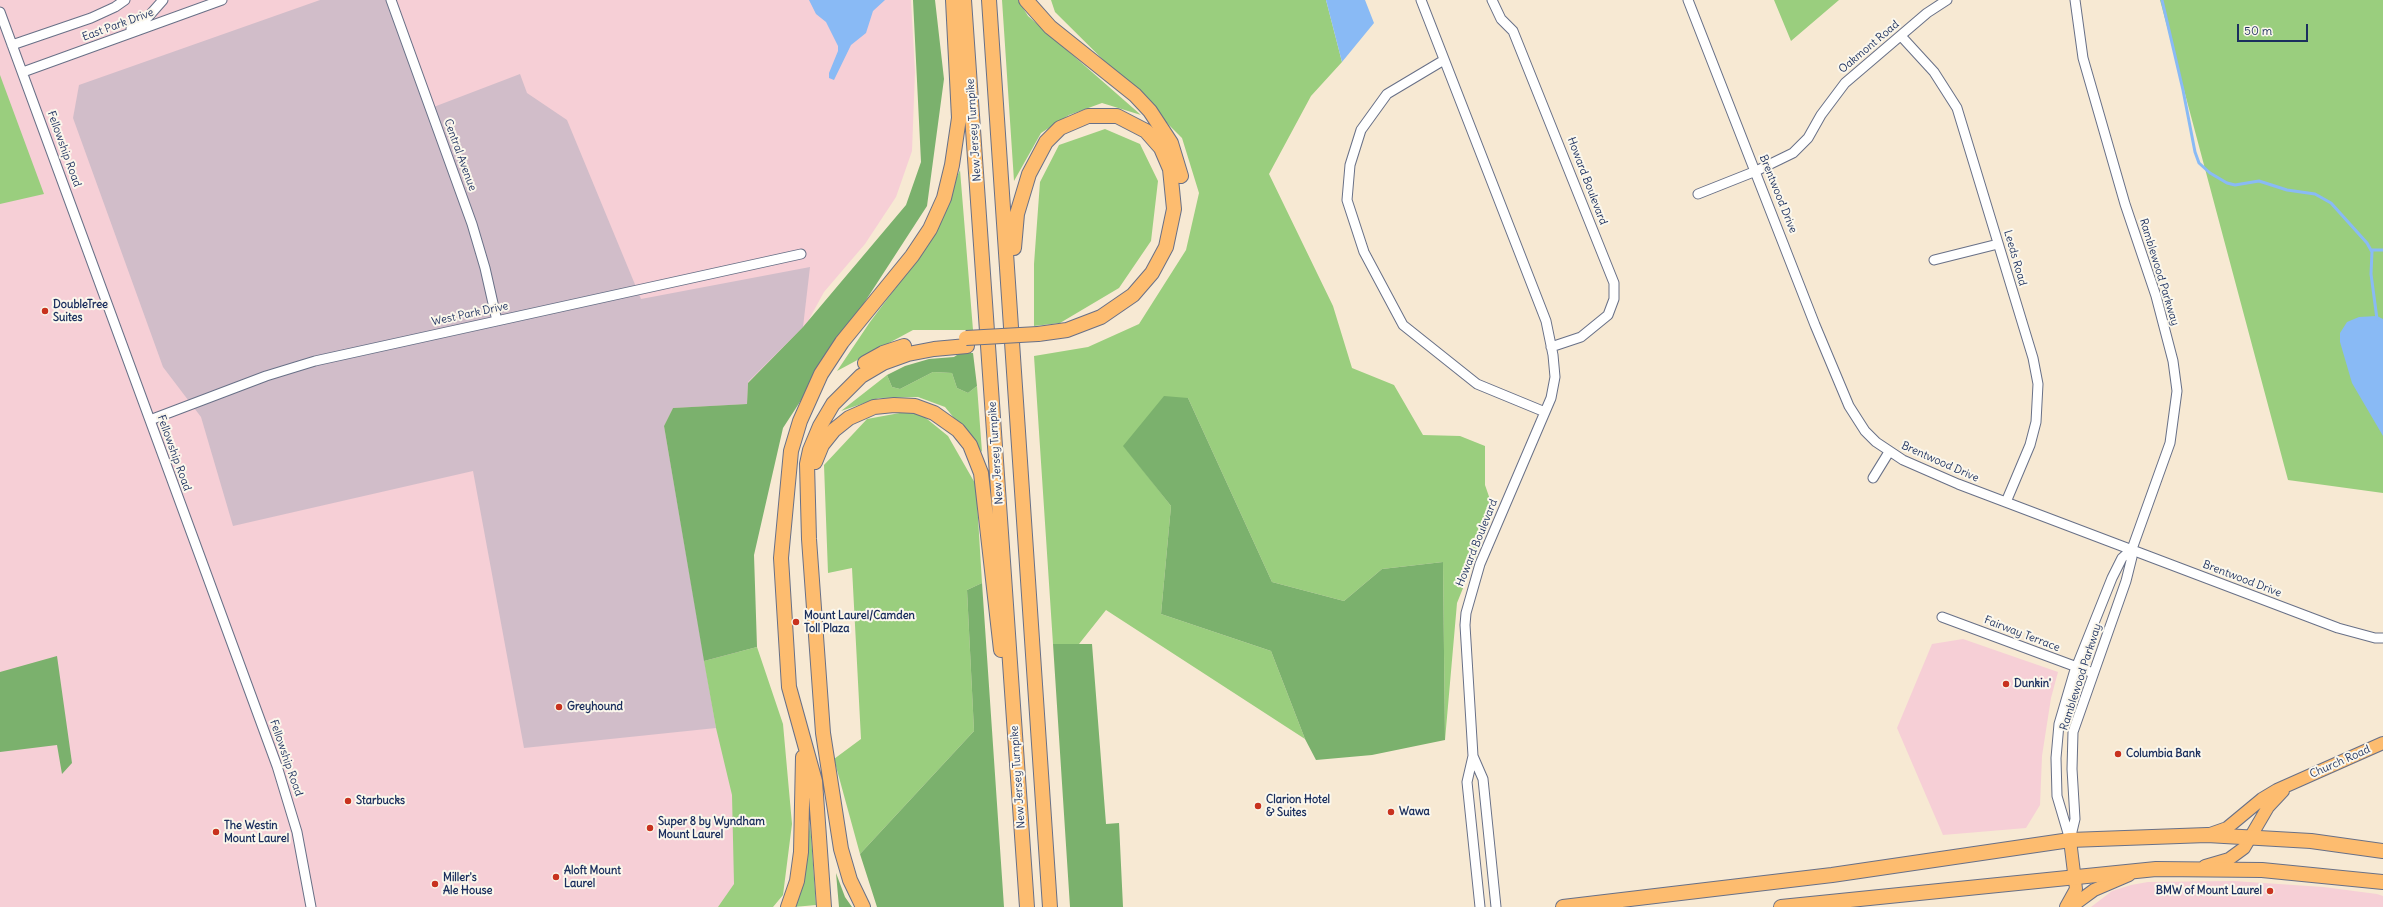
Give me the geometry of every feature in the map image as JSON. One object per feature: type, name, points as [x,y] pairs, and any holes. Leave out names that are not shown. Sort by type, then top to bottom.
[{"type":"highway","points":[[824,907],[815,781],[789,687],[782,558],[791,451],[800,421],[818,379],[842,342],[912,256],[930,229],[944,198],[952,165],[959,118],[953,0]]},
{"type":"highway","name":"New Jersey Turnpike","points":[[964,0],[1027,907]]},
{"type":"highway","name":"New Jersey Turnpike","points":[[989,0],[1050,907]]},
{"type":"highway","points":[[787,499],[809,426],[825,399],[846,376],[869,360],[896,348],[924,342],[967,342],[1074,336],[1098,328],[1122,315],[1142,299],[1159,278],[1172,254],[1182,218],[1183,192],[1175,154],[1165,132],[1150,111],[1135,95],[1054,31],[1026,0]]},
{"type":"highway","points":[[1018,416],[1023,394],[1014,286],[1014,242],[1017,214],[1029,174],[1046,142],[1069,123],[1098,115],[1126,119],[1154,139],[1161,148],[1170,170],[1174,209],[1166,247],[1143,285],[1113,311],[1067,330],[1038,337]]},
{"type":"highway","points":[[862,907],[850,880],[841,848],[823,733],[809,538],[807,464],[814,438],[833,404],[850,385],[872,369],[902,357],[967,342]]},
{"type":"highway","points":[[808,494],[814,465],[822,445],[842,423],[861,412],[884,405],[915,406],[934,413],[958,430],[974,454],[982,478],[1000,649],[1014,722]]},
{"type":"highway","points":[[788,907],[797,880],[802,852],[804,778],[802,733]]},
{"type":"highway","points":[[823,733],[822,780],[832,907]]},
{"type":"highway","points":[[1563,907],[1832,875],[2070,840],[2207,835],[2342,844],[2383,850]]},
{"type":"highway","points":[[1781,907],[2148,869],[2196,868],[2262,870],[2383,882]]},
{"type":"main road","name":"Church Road","points":[[2207,835],[2227,828],[2262,799],[2296,781],[2383,743]]},
{"type":"main road","name":"Church Road","points":[[2196,868],[2220,862],[2237,854],[2252,837],[2268,807],[2282,792],[2296,781]]},
{"type":"main road","points":[[2066,907],[2076,889],[2070,840]]},
{"type":"main road","points":[[2071,907],[2104,885],[2148,869]]},
{"type":"street","points":[[12,45],[91,18],[115,7],[125,0]]},
{"type":"street","points":[[122,36],[148,17],[163,0]]},
{"type":"street","name":"East Park Drive","points":[[23,72],[222,0]]},
{"type":"street","name":"Central Avenue","points":[[391,0],[472,224],[486,268],[496,321]]},
{"type":"street","name":"Howard Boulevard","points":[[1421,0],[1546,321],[1552,347],[1555,377],[1551,398],[1480,564],[1469,598],[1465,625],[1473,756],[1467,782],[1480,907]]},
{"type":"street","name":"Howard Boulevard","points":[[1492,0],[1501,19],[1515,36],[1614,283],[1614,299],[1608,315],[1581,337],[1552,347]]},
{"type":"street","name":"Brentwood Drive","points":[[1688,0],[1850,406],[1865,431],[1889,452],[1918,468],[2338,628],[2375,638],[2383,638]]},
{"type":"street","name":"Oakmont Road","points":[[1698,194],[1756,171],[1793,153],[1808,138],[1821,115],[1845,83],[1927,13],[1947,0]]},
{"type":"street","name":"Ramblewood Parkway","points":[[2070,840],[2075,819],[2072,770],[2074,732],[2126,582],[2132,557],[2132,549],[2170,443],[2177,391],[2173,361],[2156,296],[2125,204],[2084,58],[2075,0]]},
{"type":"street","name":"Fellowship Road","points":[[0,12],[283,785],[297,832],[311,907]]},
{"type":"street","name":"Leeds Road","points":[[1901,36],[1931,68],[1952,98],[1964,127],[2033,358],[2038,384],[2036,422],[2030,445],[2006,502]]},
{"type":"street","points":[[1444,60],[1386,94],[1361,130],[1350,165],[1346,200],[1364,252],[1403,325],[1477,384],[1545,412]]},
{"type":"street","points":[[1934,260],[1998,244]]},
{"type":"street","name":"West Park Drive","points":[[150,420],[266,376],[315,361],[801,254]]},
{"type":"street","points":[[1873,478],[1889,452]]},
{"type":"street","name":"Ramblewood Parkway","points":[[2070,840],[2058,804],[2056,758],[2059,724],[2076,668],[2116,568],[2122,558],[2132,549]]},
{"type":"street","name":"Fairway Terrace","points":[[1942,617],[2093,674]]},
{"type":"street","name":"Howard Boulevard","points":[[1473,756],[1483,779],[1496,907]]},
{"type":"shaded area","points":[[0,0],[911,0],[915,72],[912,151],[896,197],[865,244],[824,292],[764,402],[738,485],[740,907],[0,907]]},
{"type":"shaded area","points":[[320,0],[391,0],[431,108],[520,74],[527,93],[567,120],[641,299],[810,267],[803,327],[748,382],[747,404],[673,408],[664,426],[716,728],[524,748],[473,471],[233,526],[201,417],[163,367],[73,118],[79,85]]},
{"type":"shaded area","points":[[1963,639],[2058,672],[2051,698],[2042,756],[2040,805],[2026,828],[1943,835],[1897,728],[1932,644]]},
{"type":"shaded area","name":"BMW of Mount Laurel","points":[[2234,881],[2323,887],[2377,894],[2383,896],[2383,907],[2091,907],[2112,891],[2131,885],[2148,882]]},
{"type":"green space","points":[[913,0],[935,0],[944,79],[927,206],[783,428],[754,555],[757,647],[704,661],[664,426],[673,408],[747,404],[748,383],[803,327],[906,205],[921,162]]},
{"type":"green space","points":[[1002,0],[1018,0],[1028,16],[1141,115],[1102,103],[1069,115],[1041,133],[1014,181]]},
{"type":"green space","points":[[1051,0],[1326,0],[1342,62],[1311,96],[1269,174],[1333,306],[1352,368],[1394,385],[1423,435],[1460,436],[1485,446],[1485,485],[1494,511],[1457,603],[1445,740],[1443,562],[1382,569],[1344,601],[1272,582],[1188,398],[1124,446],[1171,506],[1161,614],[1271,651],[1305,739],[1106,610],[1079,644],[1053,644],[1034,356],[1088,347],[1139,324],[1186,250],[1199,193],[1182,138],[1055,12]]},
{"type":"green space","points":[[1774,0],[1839,0],[1791,41]]},
{"type":"green space","points":[[2160,0],[2383,0],[2383,493],[2288,480]]},
{"type":"green space","points":[[0,75],[44,194],[0,204]]},
{"type":"green space","points":[[1105,129],[1140,144],[1158,181],[1151,241],[1119,288],[1060,323],[1034,326],[1034,264],[1040,182],[1059,145]]},
{"type":"green space","points":[[960,170],[973,330],[913,330],[837,371],[870,322],[924,250]]},
{"type":"green space","points":[[960,353],[973,353],[977,386],[968,393],[957,388],[952,373],[933,372],[900,389],[892,387],[887,375],[905,366],[929,359],[954,357]]},
{"type":"green space","points":[[933,372],[952,373],[957,388],[968,393],[977,386],[982,452],[945,407],[918,397],[879,398],[841,411],[887,375],[892,387],[900,389]]},
{"type":"green space","points":[[1164,396],[1188,398],[1272,582],[1344,601],[1382,569],[1443,562],[1445,740],[1372,755],[1316,760],[1305,739],[1271,651],[1161,614],[1171,506],[1123,446]]},
{"type":"green space","points":[[916,410],[948,436],[976,485],[982,583],[967,590],[974,731],[860,854],[834,759],[861,739],[852,568],[828,573],[824,465],[867,419]]},
{"type":"green space","points":[[982,583],[1004,907],[877,907],[860,854],[974,731],[967,590]]},
{"type":"green space","points":[[1053,644],[1092,644],[1106,824],[1119,823],[1123,907],[1070,907]]},
{"type":"green space","points":[[757,647],[783,724],[792,824],[783,895],[773,907],[718,907],[734,884],[732,795],[716,728],[704,661]]},
{"type":"green space","points":[[57,656],[72,763],[62,774],[57,745],[0,752],[0,672]]},
{"type":"green space","points":[[810,823],[816,905],[794,907],[806,858]]},
{"type":"green space","points":[[836,873],[845,897],[852,907],[839,907]]},
{"type":"water","points":[[809,0],[885,0],[873,11],[866,33],[851,45],[834,80],[829,78],[829,73],[838,51],[838,46],[826,22],[816,14]]},
{"type":"water","points":[[1326,0],[1365,0],[1374,23],[1342,62]]},
{"type":"water","points":[[2377,316],[2383,319],[2383,436],[2352,383],[2340,342],[2340,333],[2347,322],[2359,317]]},
{"type":"waterway","points":[[2162,0],[2183,90],[2195,152],[2199,163],[2210,173],[2227,183],[2235,185],[2259,181],[2287,190],[2315,194],[2331,203],[2367,243],[2372,252],[2371,274],[2377,319]]},
{"type":"waterway","points":[[2371,250],[2383,250]]},
{"type":"place","name":"DoubleTree Suites","points":[[45,311]]},
{"type":"place","name":"Mount Laurel/Camden Toll Plaza","points":[[796,622]]},
{"type":"place","name":"Dunkin'","points":[[2006,684]]},
{"type":"place","name":"Greyhound","points":[[559,707]]},
{"type":"place","name":"Columbia Bank","points":[[2118,754]]},
{"type":"place","name":"Starbucks","points":[[348,801]]},
{"type":"place","name":"Clarion Hotel & Suites","points":[[1258,806]]},
{"type":"place","name":"Wawa","points":[[1391,812]]},
{"type":"place","name":"Super 8 by Wyndham Mount Laurel","points":[[650,828]]},
{"type":"place","name":"The Westin Mount Laurel","points":[[216,832]]},
{"type":"place","name":"Aloft Mount Laurel","points":[[556,877]]},
{"type":"place","name":"Miller's Ale House","points":[[435,884]]},
{"type":"place","name":"BMW of Mount Laurel","points":[[2270,891]]}]
